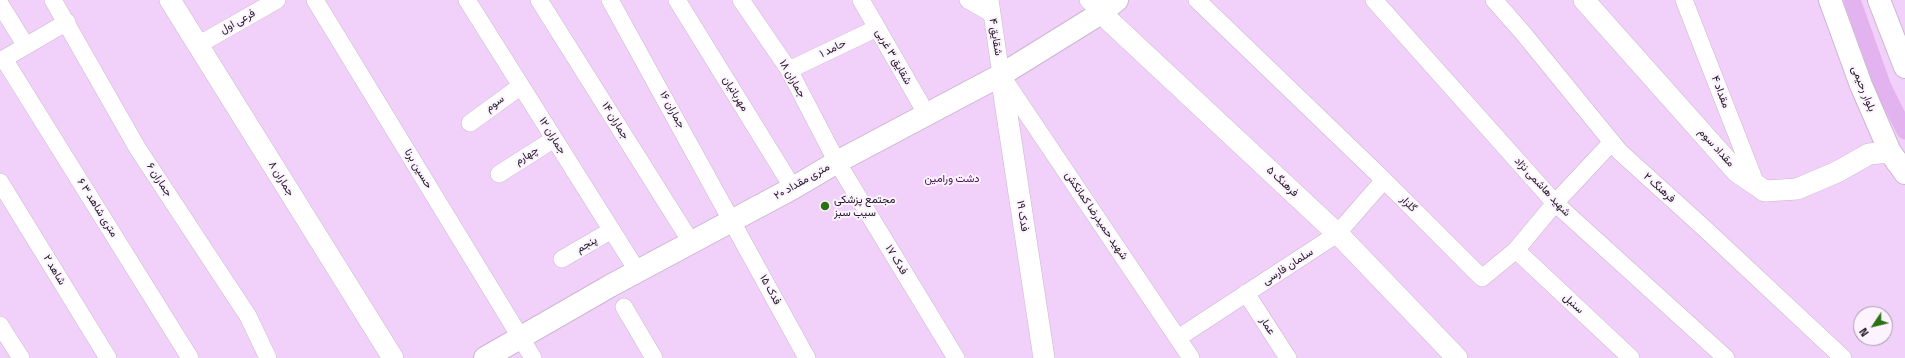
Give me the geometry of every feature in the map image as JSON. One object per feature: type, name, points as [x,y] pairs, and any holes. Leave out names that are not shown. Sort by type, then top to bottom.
[{"type":"main road","name":"بلوار رحیمی","points":[[1830,0],[1861,85],[1890,152],[1905,173]]},
{"type":"main road","points":[[1879,0],[1905,67]]},
{"type":"main road","name":"۲۰ متری مقداد","points":[[485,358],[691,242],[793,188],[836,162],[1001,75],[1102,4]]},
{"type":"street","name":"جماران ۶","points":[[53,0],[67,22],[138,149],[248,316],[268,358]]},
{"type":"street","name":"جماران ۸","points":[[170,0],[393,358]]},
{"type":"street","name":"فرعی اول","points":[[198,45],[277,0]]},
{"type":"street","name":"حسین برنا","points":[[315,0],[533,358]]},
{"type":"street","name":"جماران ۱۲","points":[[467,0],[638,272]]},
{"type":"street","name":"جماران ۱۴","points":[[539,0],[691,242]]},
{"type":"street","name":"جماران ۱۶","points":[[610,0],[732,221]]},
{"type":"street","name":"مهربانیان","points":[[677,0],[793,188]]},
{"type":"street","name":"جماران ۱۸","points":[[741,0],[789,70],[836,162]]},
{"type":"street","name":"شقایق ۳ غربی","points":[[861,0],[926,114]]},
{"type":"street","points":[[968,0],[990,6]]},
{"type":"street","name":"گلزار","points":[[1196,0],[1384,180],[1482,278],[1516,250],[1555,203],[1612,142]]},
{"type":"street","name":"شهید هاشمی نژاد","points":[[1374,0],[1555,203],[1726,358]]},
{"type":"street","name":"فرهنگ ۲","points":[[1494,0],[1523,33],[1620,152],[1703,227],[1843,358]]},
{"type":"street","name":"مقداد سوم","points":[[1584,0],[1737,172],[1765,191],[1797,189],[1837,172],[1869,154],[1890,152]]},
{"type":"street","name":"مقداد ۴","points":[[1684,0],[1756,184]]},
{"type":"street","points":[[0,4],[26,46]]},
{"type":"street","name":"فرهنگ ۵","points":[[1102,4],[1338,234],[1457,358]]},
{"type":"street","name":"شقایق ۴","points":[[990,6],[1001,75]]},
{"type":"street","points":[[2,60],[67,22]]},
{"type":"street","name":"حامد ۱","points":[[789,70],[877,28]]},
{"type":"street","name":"۶ متری شاهد ۳","points":[[2,60],[190,358]]},
{"type":"street","name":"شهید حمیدرضا کمانکش","points":[[1001,75],[1191,358]]},
{"type":"street","name":"فدک ۱۹","points":[[1001,75],[1044,358]]},
{"type":"street","name":"سوم","points":[[470,123],[521,86]]},
{"type":"street","name":"چهارم","points":[[499,174],[554,139]]},
{"type":"street","name":"فدک ۱۷","points":[[836,162],[956,358]]},
{"type":"street","name":"سلمان فارسی","points":[[1178,338],[1338,234],[1384,180]]},
{"type":"street","name":"شاهد ۲","points":[[0,182],[108,358]]},
{"type":"street","name":"فدک ۱۵","points":[[732,221],[807,358]]},
{"type":"street","name":"پنجم","points":[[562,259],[612,230]]},
{"type":"street","name":"سنبل","points":[[1516,250],[1631,358]]},
{"type":"street","name":"عمار","points":[[1246,293],[1288,358]]},
{"type":"street","points":[[624,307],[654,358]]},
{"type":"street","points":[[0,325],[20,358]]},
{"type":"green space","name":"دشت ورامین","points":[[0,0],[1905,0],[1905,358],[0,358]]},
{"type":"waterway","points":[[1852,0],[1883,87],[1905,131]]},
{"type":"place","name":"مجتمع پزشکی سیب سبز","points":[[825,206]]}]
